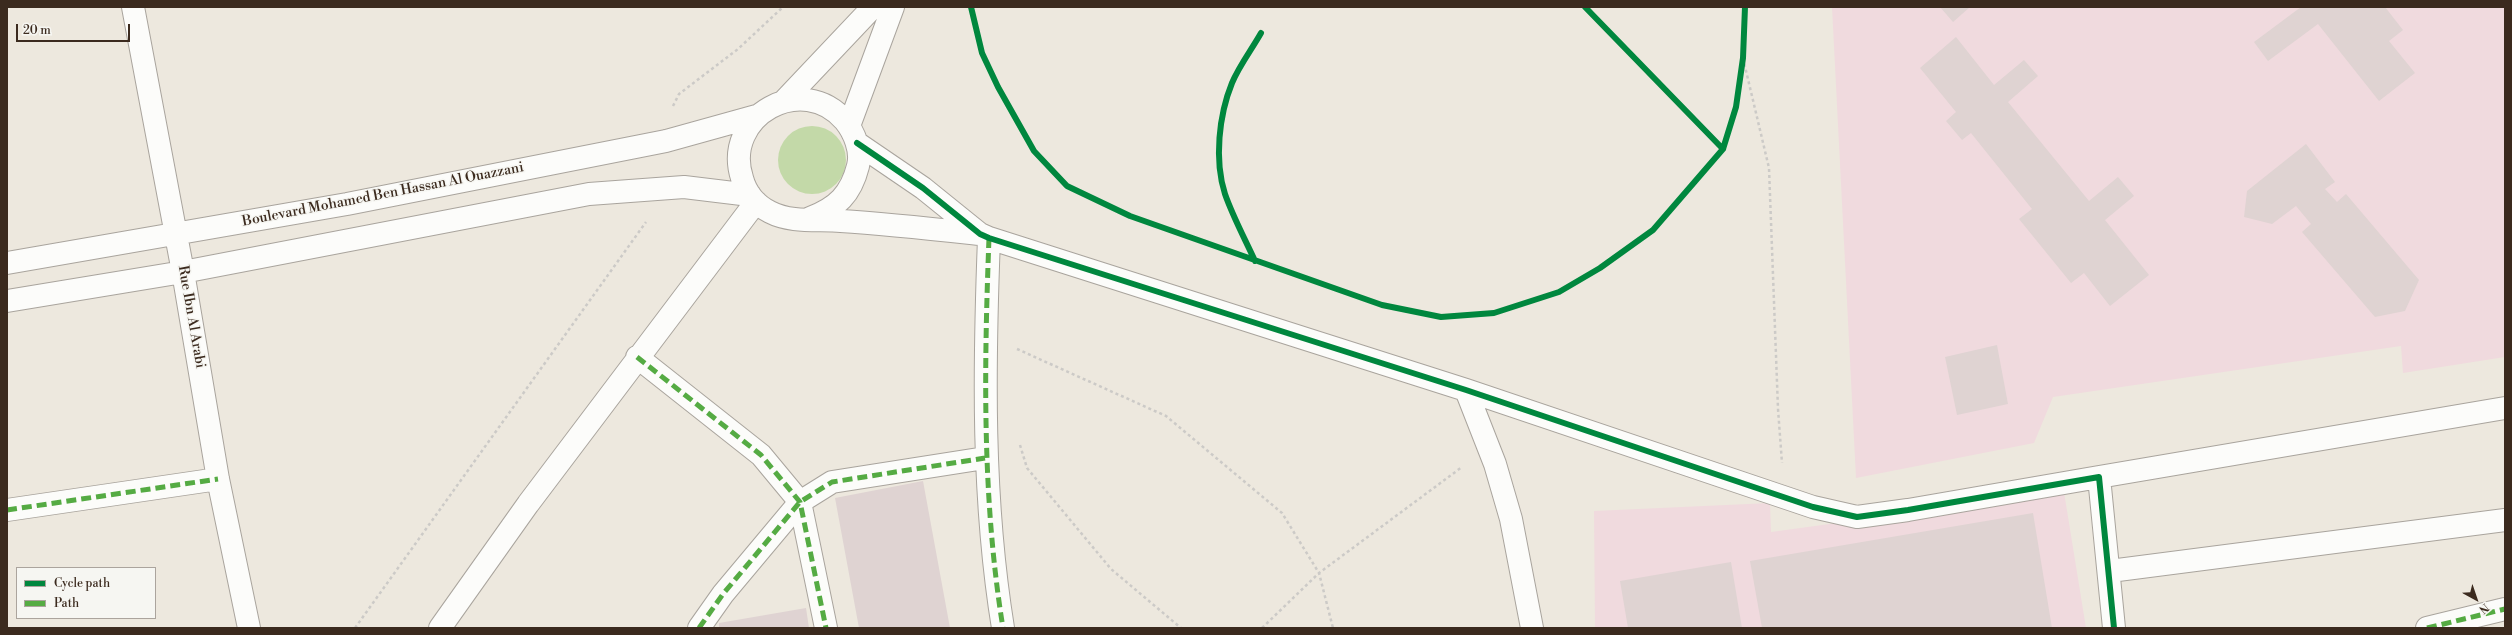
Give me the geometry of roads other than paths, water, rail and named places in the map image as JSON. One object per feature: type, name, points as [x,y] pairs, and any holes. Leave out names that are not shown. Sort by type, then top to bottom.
[{"type":"street","name":"Rue Ibn Al Arabi","points":[[133,7],[176,232],[218,479],[248,628]]},
{"type":"street","points":[[784,101],[873,7]]},
{"type":"street","points":[[810,218],[829,211],[844,199],[854,182],[859,163],[853,135],[893,7]]},
{"type":"street","points":[[984,236],[853,135],[832,109],[820,103],[808,100],[784,101],[769,107],[756,116],[747,128],[738,155],[739,169],[753,198],[775,215],[787,218],[810,218],[984,236],[1466,390],[1785,499],[1857,517],[1908,510],[2099,476],[2505,408]]},
{"type":"street","name":"Boulevard Mohamed Ben Hassan Al Ouazzani","points":[[7,263],[176,232],[347,204],[666,141],[756,116]]},
{"type":"street","points":[[7,301],[183,272],[589,194],[684,187],[753,198]]},
{"type":"street","points":[[440,628],[753,198]]},
{"type":"street","points":[[984,236],[985,458],[1003,628]]},
{"type":"street","points":[[637,357],[761,455],[800,502],[826,628]]},
{"type":"street","points":[[1466,390],[1489,448],[1511,519],[1532,628]]},
{"type":"street","points":[[699,628],[723,594],[800,502],[832,482],[985,458]]},
{"type":"street","points":[[2099,476],[2110,571],[2114,628]]},
{"type":"street","points":[[7,510],[218,479]]},
{"type":"street","points":[[2110,571],[2505,520]]},
{"type":"street","points":[[2427,628],[2505,609]]}]
